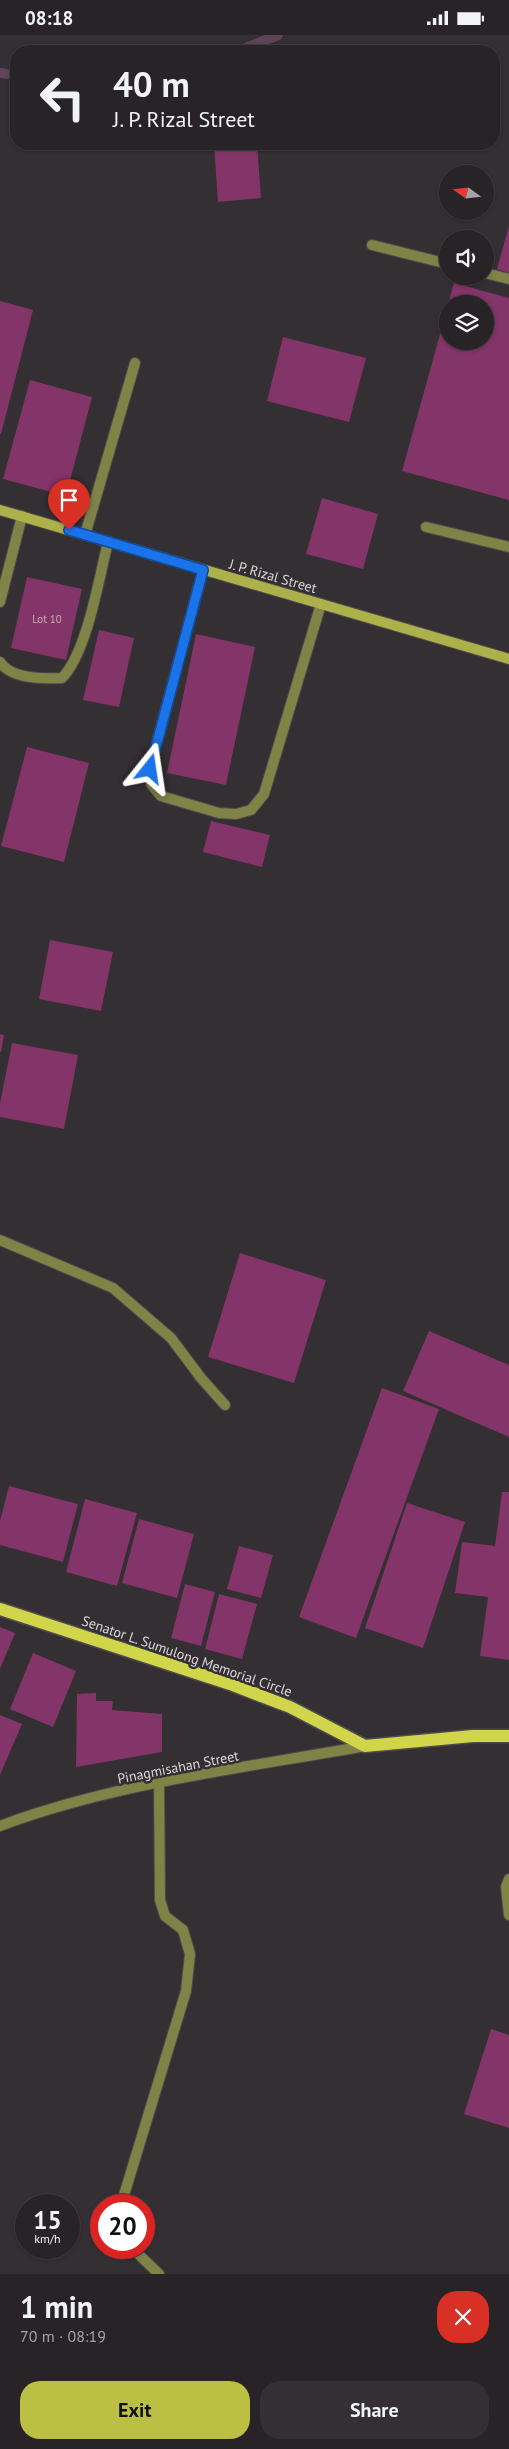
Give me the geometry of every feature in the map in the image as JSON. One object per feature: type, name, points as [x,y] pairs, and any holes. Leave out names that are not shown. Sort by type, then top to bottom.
[{"type":"main road","name":"J. P. Rizal Street","points":[[0,510],[509,659]]},
{"type":"main road","name":"Senator L. Sumulong Memorial Circle","points":[[0,1609],[230,1684],[290,1707],[365,1746]]},
{"type":"main road","points":[[365,1746],[473,1736],[509,1736]]},
{"type":"street","points":[[372,245],[439,262]]},
{"type":"street","points":[[494,275],[509,279]]},
{"type":"street","points":[[85,535],[134,363]]},
{"type":"street","points":[[0,602],[22,516]]},
{"type":"street","points":[[426,527],[509,547]]},
{"type":"street","points":[[0,662],[3,667],[24,675],[45,679],[62,678],[70,671],[86,632],[108,542]]},
{"type":"street","points":[[203,570],[150,769],[151,784],[161,796],[219,813],[236,814],[251,810],[264,794],[321,604]]},
{"type":"street","points":[[0,1240],[113,1288],[172,1338],[201,1378],[225,1405]]},
{"type":"street","name":"Pinagmisahan Street","points":[[0,1826],[40,1811],[159,1783],[365,1746]]},
{"type":"street","points":[[124,2194],[186,1991],[190,1954],[182,1930],[165,1916],[160,1900],[159,1783]]},
{"type":"street","points":[[509,1879],[506,1887],[509,1915]]},
{"type":"street","points":[[143,2259],[159,2274]]},
{"type":"building","points":[[214,150],[257,150],[261,198],[218,202]]},
{"type":"building","points":[[509,226],[509,273],[497,269]]},
{"type":"building","points":[[453,285],[461,285],[509,298],[509,500],[402,471],[439,338],[439,350],[494,350],[494,295],[451,295]]},
{"type":"building","points":[[0,301],[33,310],[1,434],[0,434]]},
{"type":"building","points":[[283,337],[366,358],[349,422],[267,401]]},
{"type":"building","points":[[30,380],[92,397],[66,496],[3,479]]},
{"type":"building","points":[[322,498],[378,514],[363,569],[306,554]]},
{"type":"building","points":[[27,577],[82,589],[66,660],[11,648]]},
{"type":"building","points":[[99,630],[134,638],[119,707],[83,700]]},
{"type":"building","points":[[196,634],[255,647],[226,785],[167,773]]},
{"type":"building","points":[[27,747],[89,763],[64,862],[1,846]]},
{"type":"building","points":[[211,821],[270,835],[262,867],[203,852]]},
{"type":"building","points":[[50,940],[113,952],[101,1011],[39,999]]},
{"type":"building","points":[[0,1034],[4,1035],[1,1052],[0,1052]]},
{"type":"building","points":[[12,1043],[78,1055],[64,1129],[0,1117],[0,1103]]},
{"type":"building","points":[[240,1253],[326,1280],[294,1383],[208,1357]]},
{"type":"building","points":[[429,1331],[509,1365],[509,1437],[403,1391]]},
{"type":"building","points":[[382,1388],[439,1409],[356,1638],[299,1617]]},
{"type":"building","points":[[9,1486],[78,1504],[63,1562],[0,1545],[0,1521]]},
{"type":"building","points":[[502,1492],[509,1492],[509,1660],[480,1656],[488,1597],[455,1593],[462,1542],[495,1546]]},
{"type":"building","points":[[85,1499],[137,1513],[117,1586],[66,1572]]},
{"type":"building","points":[[407,1503],[465,1522],[423,1648],[365,1628]]},
{"type":"building","points":[[139,1519],[194,1534],[177,1598],[122,1583]]},
{"type":"building","points":[[239,1546],[273,1555],[261,1598],[227,1589]]},
{"type":"building","points":[[185,1584],[215,1592],[201,1646],[171,1638]]},
{"type":"building","points":[[219,1594],[257,1604],[242,1659],[205,1649]]},
{"type":"building","points":[[0,1627],[15,1633],[0,1669]]},
{"type":"building","points":[[33,1653],[76,1671],[53,1727],[10,1709]]},
{"type":"building","points":[[96,1693],[96,1701],[113,1701],[112,1710],[162,1714],[162,1752],[76,1767],[77,1694]]},
{"type":"building","points":[[0,1715],[22,1724],[0,1775]]},
{"type":"building","points":[[491,2029],[509,2035],[509,2128],[464,2114]]},
{"type":"waterway","points":[[253,45],[278,35]]},
{"type":"waterway","points":[[0,73],[10,74]]},
{"type":"route","points":[[69,530],[203,570],[150,769]]}]
